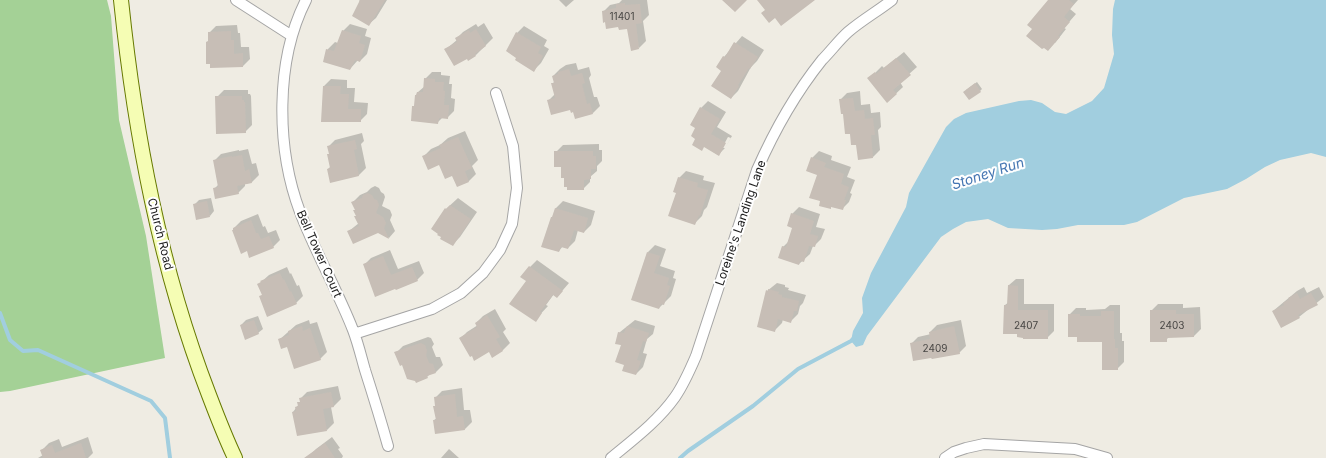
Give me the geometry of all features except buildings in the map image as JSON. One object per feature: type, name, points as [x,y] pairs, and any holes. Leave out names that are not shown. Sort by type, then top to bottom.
[{"type":"main road","name":"Church Road","points":[[121,0],[135,117],[148,188],[165,258],[184,323],[234,458]]},
{"type":"street","points":[[236,0],[292,36]]},
{"type":"street","name":"Bell Tower Court","points":[[306,0],[292,36],[285,72],[282,111],[284,144],[291,182],[299,210],[353,330],[388,446]]},
{"type":"street","name":"Loreine's Landing Lane","points":[[610,458],[660,416],[675,397],[687,377],[696,356],[757,170],[793,98],[833,47],[848,32],[892,0]]},
{"type":"street","points":[[353,330],[357,333],[432,309],[461,293],[483,273],[500,250],[512,224],[517,188],[512,146],[496,93]]},
{"type":"street","points":[[945,458],[954,452],[984,444],[1075,449],[1107,458]]},
{"type":"green space","points":[[0,0],[107,0],[111,16],[119,120],[146,236],[165,358],[0,392]]},
{"type":"water","points":[[1115,0],[1326,0],[1326,157],[1311,153],[1280,160],[1227,189],[1184,198],[1137,222],[1124,225],[1078,225],[1042,230],[1008,228],[988,219],[966,222],[941,237],[867,336],[863,345],[856,347],[851,341],[853,331],[863,313],[862,298],[871,273],[906,207],[909,193],[946,127],[954,119],[966,113],[1019,101],[1031,100],[1042,103],[1055,112],[1066,114],[1092,101],[1104,88],[1114,54],[1112,35]]},
{"type":"waterway","points":[[0,313],[10,340],[23,351],[38,350],[151,401],[165,418],[170,458]]},
{"type":"waterway","name":"Stoney Run","points":[[680,458],[753,406],[798,369],[851,341],[855,337]]}]
